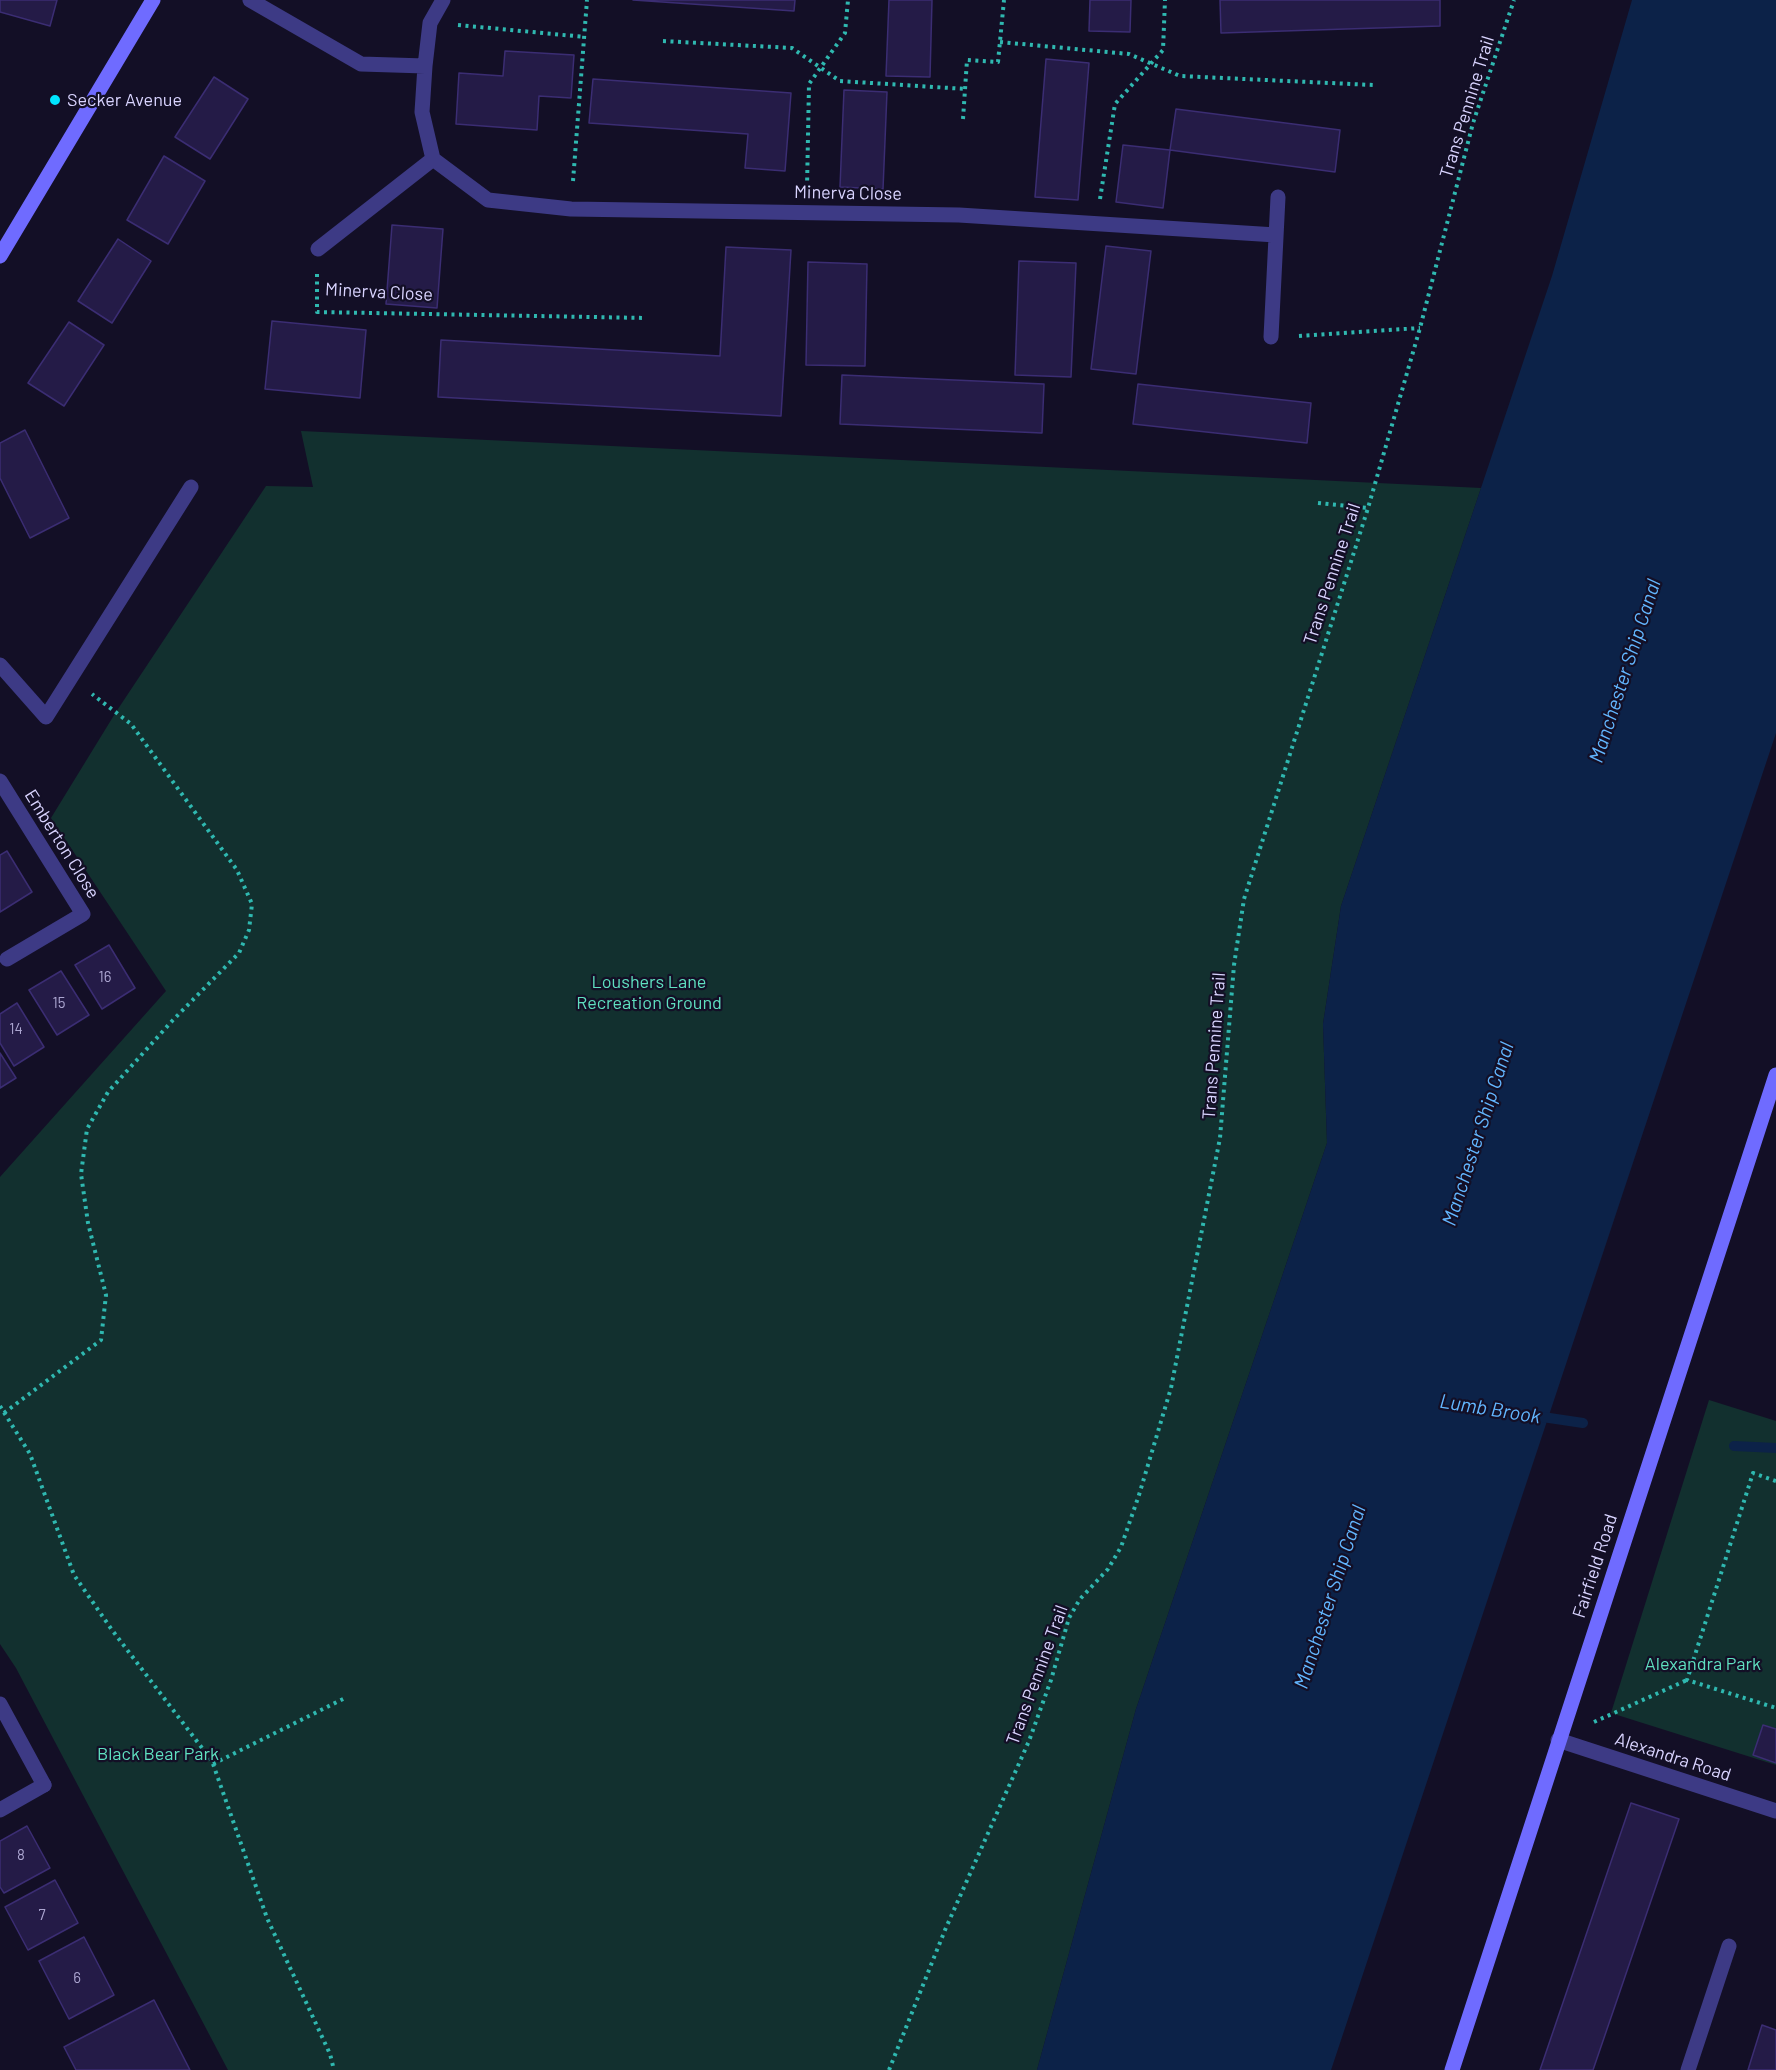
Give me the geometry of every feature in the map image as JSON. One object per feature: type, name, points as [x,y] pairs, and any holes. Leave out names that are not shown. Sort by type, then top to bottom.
[{"type":"main road","points":[[0,256],[153,0]]},
{"type":"main road","name":"Fairfield Road","points":[[1452,2070],[1776,1075]]},
{"type":"street","points":[[250,0],[361,64],[425,66]]},
{"type":"street","points":[[318,249],[433,159],[422,112],[430,23],[443,0]]},
{"type":"street","name":"Minerva Close","points":[[433,159],[488,200],[571,209],[959,215],[1276,235]]},
{"type":"street","points":[[1271,337],[1278,197]]},
{"type":"street","points":[[0,665],[46,717],[191,486]]},
{"type":"street","name":"Emberton Close","points":[[0,781],[83,914],[8,959]]},
{"type":"street","points":[[0,1704],[44,1785],[0,1810]]},
{"type":"street","name":"Alexandra Road","points":[[1558,1740],[1776,1811]]},
{"type":"street","points":[[1688,2070],[1729,1946]]},
{"type":"path","points":[[571,209],[587,0]]},
{"type":"path","points":[[806,212],[809,84],[845,33],[848,0]]},
{"type":"path","points":[[963,119],[968,60],[998,62],[1004,0]]},
{"type":"path","points":[[1097,223],[1115,104],[1163,50],[1165,0]]},
{"type":"path","name":"Trans Pennine Trail","points":[[889,2070],[945,1930],[1029,1741],[1051,1680],[1069,1618],[1080,1599],[1108,1569],[1121,1547],[1139,1495],[1171,1388],[1220,1138],[1234,965],[1244,899],[1368,508],[1420,328],[1473,123],[1514,0]]},
{"type":"path","points":[[430,23],[585,37]]},
{"type":"path","points":[[663,41],[792,48],[840,81],[966,89]]},
{"type":"path","points":[[1000,42],[1129,54],[1180,76],[1373,85]]},
{"type":"path","name":"Minerva Close","points":[[318,249],[317,312],[646,318]]},
{"type":"path","points":[[1271,337],[1420,328]]},
{"type":"path","points":[[1318,503],[1368,508]]},
{"type":"path","points":[[4,1413],[101,1340],[106,1294],[88,1222],[81,1174],[87,1129],[108,1092],[173,1020],[240,953],[249,930],[252,904],[237,870],[131,724],[70,679]]},
{"type":"path","points":[[0,1406],[30,1454],[74,1575],[213,1764],[267,1918],[330,2054],[334,2070]]},
{"type":"path","points":[[1687,1680],[1753,1473],[1776,1480]]},
{"type":"path","points":[[1558,1740],[1687,1680],[1776,1708]]},
{"type":"path","points":[[213,1764],[345,1698]]},
{"type":"green space","name":"Loushers Lane Recreation Ground","points":[[301,431],[1481,488],[1341,906],[1323,1024],[1327,1143],[1136,1709],[1037,2070],[228,2070],[16,1668],[0,1644],[0,1177],[166,991],[51,818],[116,712],[266,486],[313,487]]},
{"type":"green space","name":"Alexandra Park","points":[[1709,1400],[1776,1421],[1776,1765],[1611,1713]]},
{"type":"water","name":"Manchester Ship Canal","points":[[1632,0],[1776,0],[1776,733],[1331,2070],[1037,2070],[1136,1709],[1327,1143],[1323,1024],[1341,906],[1552,276]]},
{"type":"building","points":[[0,0],[57,0],[50,26],[0,12]]},
{"type":"building","points":[[633,0],[795,0],[794,11]]},
{"type":"building","points":[[889,0],[932,0],[930,77],[886,76]]},
{"type":"building","points":[[1090,0],[1131,0],[1130,32],[1089,31]]},
{"type":"building","points":[[1220,0],[1440,0],[1440,26],[1221,33]]},
{"type":"building","points":[[505,51],[574,55],[571,98],[539,96],[537,130],[456,124],[459,73],[503,76]]},
{"type":"building","points":[[1046,59],[1089,63],[1078,200],[1035,197]]},
{"type":"building","points":[[214,77],[248,99],[210,159],[175,137]]},
{"type":"building","points":[[593,79],[791,93],[785,171],[745,168],[748,134],[589,123]]},
{"type":"building","points":[[844,90],[887,92],[883,189],[840,187]]},
{"type":"building","points":[[1176,109],[1340,130],[1335,172],[1170,150]]},
{"type":"building","points":[[1123,145],[1170,150],[1163,208],[1116,202]]},
{"type":"building","points":[[164,156],[205,181],[168,244],[127,220]]},
{"type":"building","points":[[392,225],[443,229],[437,308],[386,304]]},
{"type":"building","points":[[118,239],[151,261],[112,323],[78,301]]},
{"type":"building","points":[[1106,246],[1151,251],[1136,374],[1091,369]]},
{"type":"building","points":[[726,247],[791,250],[781,416],[438,397],[441,340],[720,356]]},
{"type":"building","points":[[1019,261],[1076,263],[1071,377],[1015,375]]},
{"type":"building","points":[[808,262],[867,264],[865,366],[806,365]]},
{"type":"building","points":[[272,321],[366,330],[360,398],[265,389]]},
{"type":"building","points":[[69,322],[104,345],[64,406],[28,383]]},
{"type":"building","points":[[842,375],[1044,384],[1042,433],[840,424]]},
{"type":"building","points":[[1138,384],[1311,403],[1307,443],[1133,424]]},
{"type":"building","points":[[25,430],[69,518],[30,538],[0,478],[0,443]]},
{"type":"building","points":[[7,851],[32,892],[0,912],[0,855]]},
{"type":"building","points":[[109,945],[135,988],[102,1009],[75,965]]},
{"type":"building","points":[[61,971],[89,1015],[57,1035],[29,990]]},
{"type":"building","points":[[17,1003],[44,1047],[14,1066],[0,1043],[0,1014]]},
{"type":"building","points":[[0,1053],[16,1078],[0,1088]]},
{"type":"building","points":[[1763,1725],[1776,1729],[1776,1763],[1753,1755]]},
{"type":"building","points":[[1631,1803],[1679,1819],[1593,2070],[1540,2070]]},
{"type":"building","points":[[27,1826],[50,1868],[4,1893],[0,1887],[0,1841]]},
{"type":"building","points":[[55,1880],[78,1923],[28,1950],[5,1907]]},
{"type":"building","points":[[84,1937],[114,1995],[69,2019],[39,1961]]},
{"type":"building","points":[[154,2000],[190,2070],[76,2070],[64,2047]]},
{"type":"building","points":[[1762,2025],[1776,2030],[1776,2070],[1748,2070]]},
{"type":"waterway","name":"Lumb Brook","points":[[1536,1416],[1583,1423]]},
{"type":"waterway","name":"Lumb Brook","points":[[1734,1446],[1776,1448]]},
{"type":"place","name":"Secker Avenue","points":[[55,100]]},
{"type":"park label","name":"Black Bear Park","points":[[158,1754]]}]
